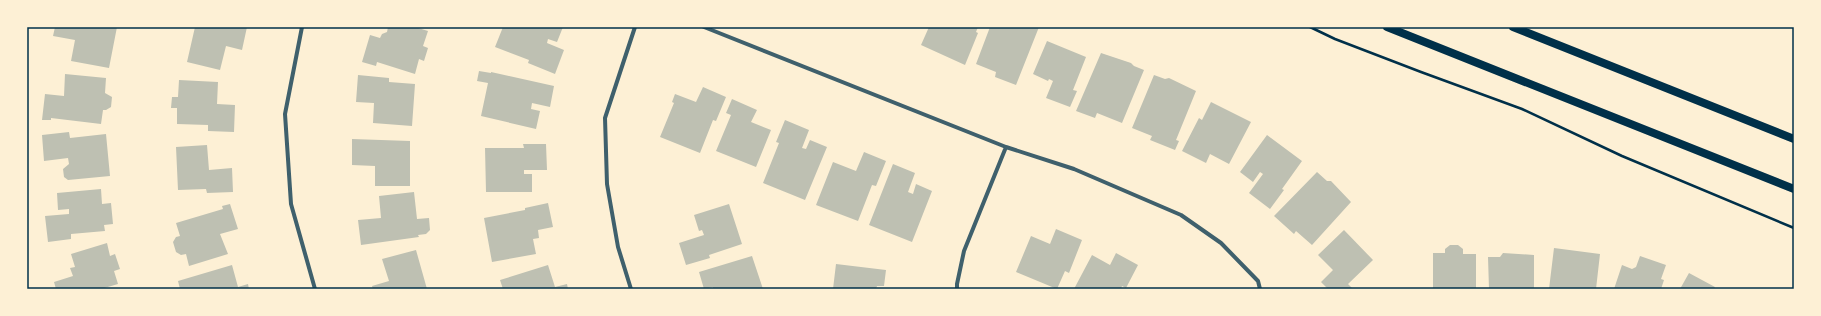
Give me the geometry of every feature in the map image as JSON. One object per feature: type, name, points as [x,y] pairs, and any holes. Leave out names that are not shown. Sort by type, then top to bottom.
[{"type":"main road","points":[[1513,27],[1794,139]]},
{"type":"main road","points":[[1391,28],[1794,189]]},
{"type":"street","points":[[302,27],[285,114],[291,204],[315,289]]},
{"type":"street","points":[[631,289],[618,247],[607,184],[605,118],[635,27]]},
{"type":"street","points":[[704,27],[1006,147],[1074,169],[1181,215],[1221,243],[1258,281],[1260,289]]},
{"type":"street","points":[[957,289],[956,284],[964,251],[1006,147]]},
{"type":"path","points":[[1310,27],[1335,39],[1522,109],[1622,156],[1794,228]]},
{"type":"building","points":[[55,27],[117,27],[109,68],[71,61],[75,40],[53,36]]},
{"type":"building","points":[[195,27],[247,27],[242,50],[226,46],[220,70],[187,62]]},
{"type":"building","points":[[388,27],[415,27],[428,31],[423,46],[428,48],[424,61],[419,59],[415,74],[377,62],[376,66],[362,62],[370,35],[380,38],[382,34],[387,32]]},
{"type":"building","points":[[503,27],[563,27],[557,42],[548,39],[547,43],[564,50],[555,74],[528,63],[529,60],[495,47]]},
{"type":"building","points":[[929,27],[978,27],[976,32],[978,33],[965,65],[921,45]]},
{"type":"building","points":[[990,27],[1039,27],[1016,85],[995,77],[996,72],[976,64]]},
{"type":"building","points":[[1047,41],[1086,57],[1073,90],[1077,91],[1070,107],[1046,98],[1053,81],[1049,79],[1048,81],[1033,74]]},
{"type":"building","points":[[1101,53],[1131,63],[1134,66],[1144,70],[1122,123],[1097,113],[1095,118],[1076,111]]},
{"type":"building","points":[[479,71],[491,72],[554,86],[550,107],[532,103],[531,109],[540,111],[536,129],[481,116],[488,83],[477,81]]},
{"type":"building","points":[[65,74],[106,78],[105,93],[112,97],[111,107],[103,110],[101,124],[51,118],[51,120],[42,120],[45,94],[64,96]]},
{"type":"building","points":[[358,75],[389,78],[389,82],[415,84],[412,126],[373,123],[374,103],[356,102]]},
{"type":"building","points":[[1154,75],[1165,79],[1169,78],[1196,91],[1176,140],[1179,141],[1175,150],[1150,140],[1152,136],[1132,128]]},
{"type":"building","points":[[179,80],[218,82],[217,104],[235,105],[234,132],[208,131],[208,125],[177,124],[177,108],[171,108],[172,97],[178,97]]},
{"type":"building","points":[[703,87],[726,97],[716,121],[713,120],[700,153],[660,137],[674,103],[672,102],[675,94],[696,102]]},
{"type":"building","points":[[732,99],[757,110],[751,122],[771,130],[756,167],[716,151],[731,115],[726,113]]},
{"type":"building","points":[[1211,102],[1251,122],[1229,164],[1210,154],[1206,163],[1182,151],[1199,118],[1202,120]]},
{"type":"building","points":[[785,120],[809,130],[802,148],[806,149],[810,140],[827,147],[805,200],[763,183],[779,143],[776,142]]},
{"type":"building","points":[[69,132],[70,138],[106,134],[110,176],[68,180],[64,177],[63,169],[69,164],[68,158],[44,161],[42,135]]},
{"type":"building","points":[[1267,135],[1302,161],[1270,209],[1249,193],[1263,174],[1260,172],[1253,182],[1240,172]]},
{"type":"building","points":[[352,139],[410,141],[410,186],[375,186],[375,166],[352,165]]},
{"type":"building","points":[[523,144],[546,144],[547,170],[524,170],[524,174],[532,174],[532,192],[486,192],[485,148],[524,148]]},
{"type":"building","points":[[207,145],[209,170],[232,168],[233,192],[207,193],[206,189],[178,190],[176,147]]},
{"type":"building","points":[[864,152],[886,161],[876,186],[872,185],[858,221],[816,205],[833,162],[856,171]]},
{"type":"building","points":[[893,164],[915,173],[908,192],[913,194],[916,184],[932,191],[912,242],[869,225]]},
{"type":"building","points":[[1317,172],[1327,181],[1331,181],[1351,202],[1312,245],[1296,231],[1294,234],[1274,216]]},
{"type":"building","points":[[101,189],[102,204],[111,203],[113,224],[104,225],[105,231],[71,234],[71,239],[48,242],[45,216],[69,214],[69,209],[58,210],[57,193]]},
{"type":"building","points":[[414,192],[417,219],[429,218],[430,230],[426,234],[418,235],[419,237],[361,245],[358,220],[381,218],[379,196]]},
{"type":"building","points":[[548,203],[553,227],[538,230],[539,238],[533,239],[536,254],[492,262],[484,218],[525,210],[525,208]]},
{"type":"building","points":[[230,204],[238,229],[220,234],[228,254],[189,266],[186,254],[181,255],[176,252],[173,242],[176,237],[180,236],[176,223],[223,209],[222,206]]},
{"type":"building","points":[[729,204],[742,244],[709,255],[710,258],[686,265],[679,243],[704,235],[702,230],[699,231],[694,215]]},
{"type":"building","points":[[1056,229],[1082,240],[1069,273],[1065,271],[1057,289],[1016,272],[1031,236],[1050,244]]},
{"type":"building","points":[[1344,230],[1373,260],[1348,284],[1352,288],[1351,289],[1328,289],[1321,282],[1333,270],[1318,255]]},
{"type":"building","points":[[107,243],[110,256],[115,254],[120,269],[114,271],[118,284],[101,289],[56,289],[54,282],[73,276],[70,268],[75,267],[71,254]]},
{"type":"building","points":[[1450,245],[1458,245],[1463,249],[1463,254],[1476,254],[1476,289],[1433,289],[1433,253],[1445,253],[1445,249]]},
{"type":"building","points":[[1554,248],[1600,254],[1596,289],[1549,289]]},
{"type":"building","points":[[416,250],[427,289],[373,289],[372,286],[389,281],[382,259]]},
{"type":"building","points":[[1116,253],[1138,265],[1126,288],[1122,286],[1121,289],[1074,289],[1092,255],[1110,265]]},
{"type":"building","points":[[1503,253],[1534,255],[1534,289],[1489,289],[1488,257],[1500,257]]},
{"type":"building","points":[[752,256],[763,289],[713,289],[713,287],[704,289],[699,272]]},
{"type":"building","points":[[1640,256],[1666,265],[1661,279],[1664,280],[1661,289],[1614,289],[1622,265],[1632,269],[1636,267]]},
{"type":"building","points":[[836,264],[886,270],[884,286],[877,286],[876,289],[833,289]]},
{"type":"building","points":[[232,265],[238,287],[248,284],[249,289],[180,289],[178,281]]},
{"type":"building","points":[[548,265],[555,287],[567,284],[568,289],[503,289],[500,280]]},
{"type":"building","points":[[1689,273],[1715,287],[1714,289],[1680,289]]}]
